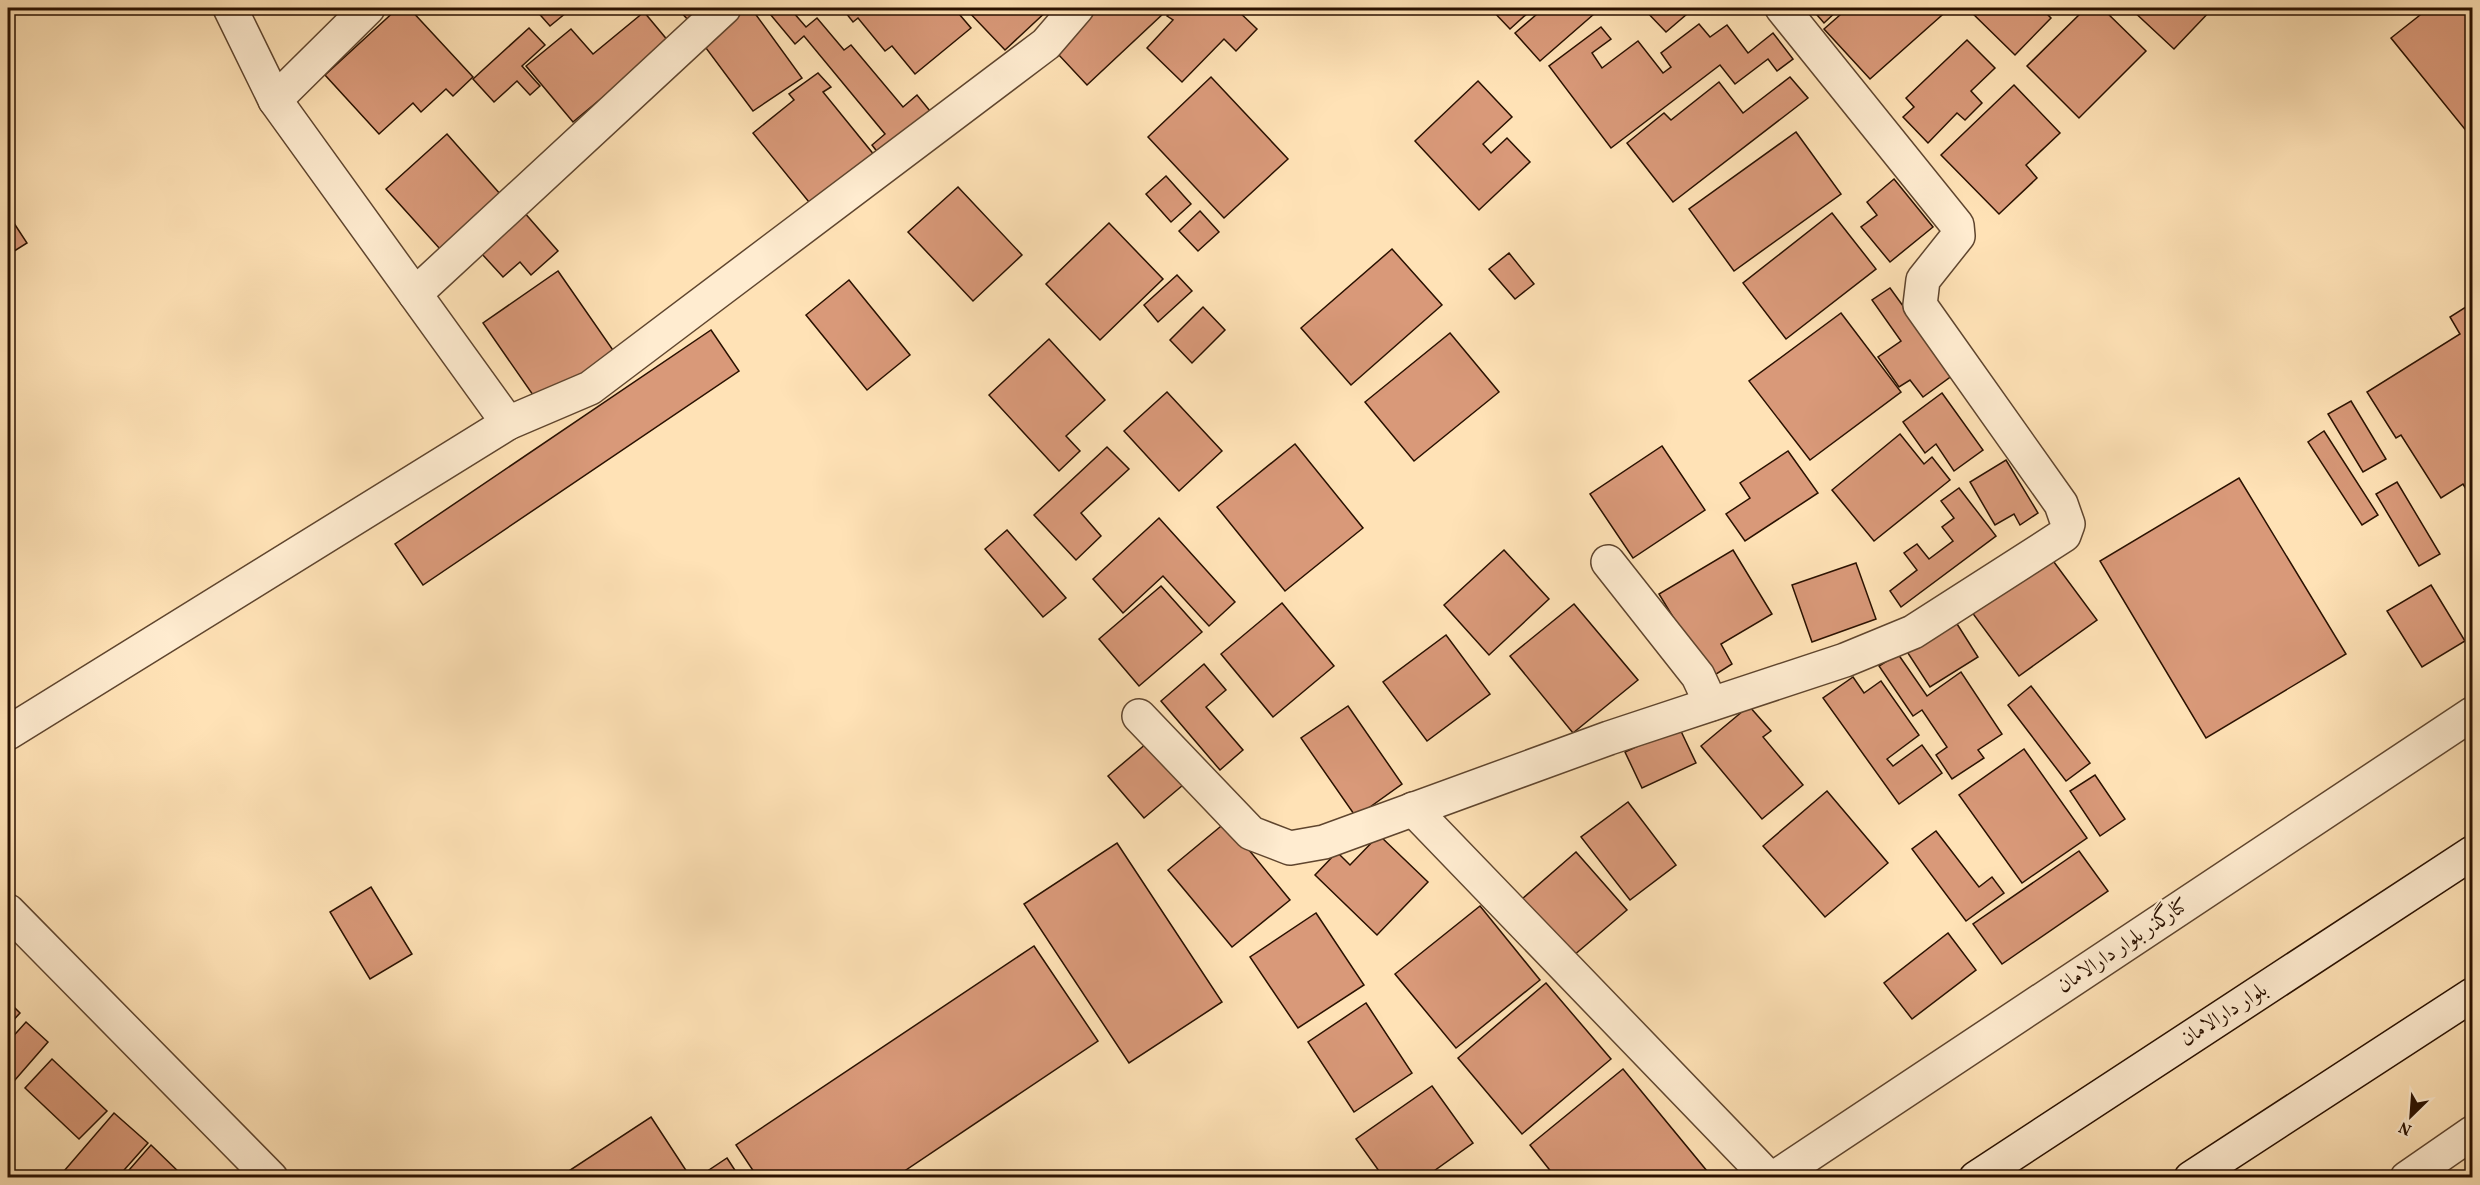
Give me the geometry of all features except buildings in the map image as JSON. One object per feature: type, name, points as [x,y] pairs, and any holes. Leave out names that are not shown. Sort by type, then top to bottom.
[{"type":"street","points":[[230,8],[275,100],[508,423]]},
{"type":"street","points":[[275,100],[368,8]]},
{"type":"street","points":[[415,294],[724,8]]},
{"type":"street","points":[[8,734],[508,423],[590,388],[1046,44],[1077,8]]},
{"type":"street","points":[[1139,716],[1251,833],[1290,848],[1324,842],[1712,704],[1845,660],[1913,632],[2064,535],[2068,524],[2061,504],[1920,305],[1923,280],[1958,236],[1957,225],[1782,8]]},
{"type":"street","points":[[1608,562],[1698,676],[1712,704]]},
{"type":"street","name":"کنارگذر بلوار دارالامان","points":[[1774,1178],[2472,714]]},
{"type":"street","points":[[1413,809],[1769,1178]]},
{"type":"street","name":"بلوار دارالامان","points":[[1976,1178],[2472,853]]},
{"type":"street","points":[[8,911],[271,1178]]},
{"type":"street","points":[[2191,1178],[2472,995]]},
{"type":"street","points":[[2407,1178],[2472,1133]]}]
